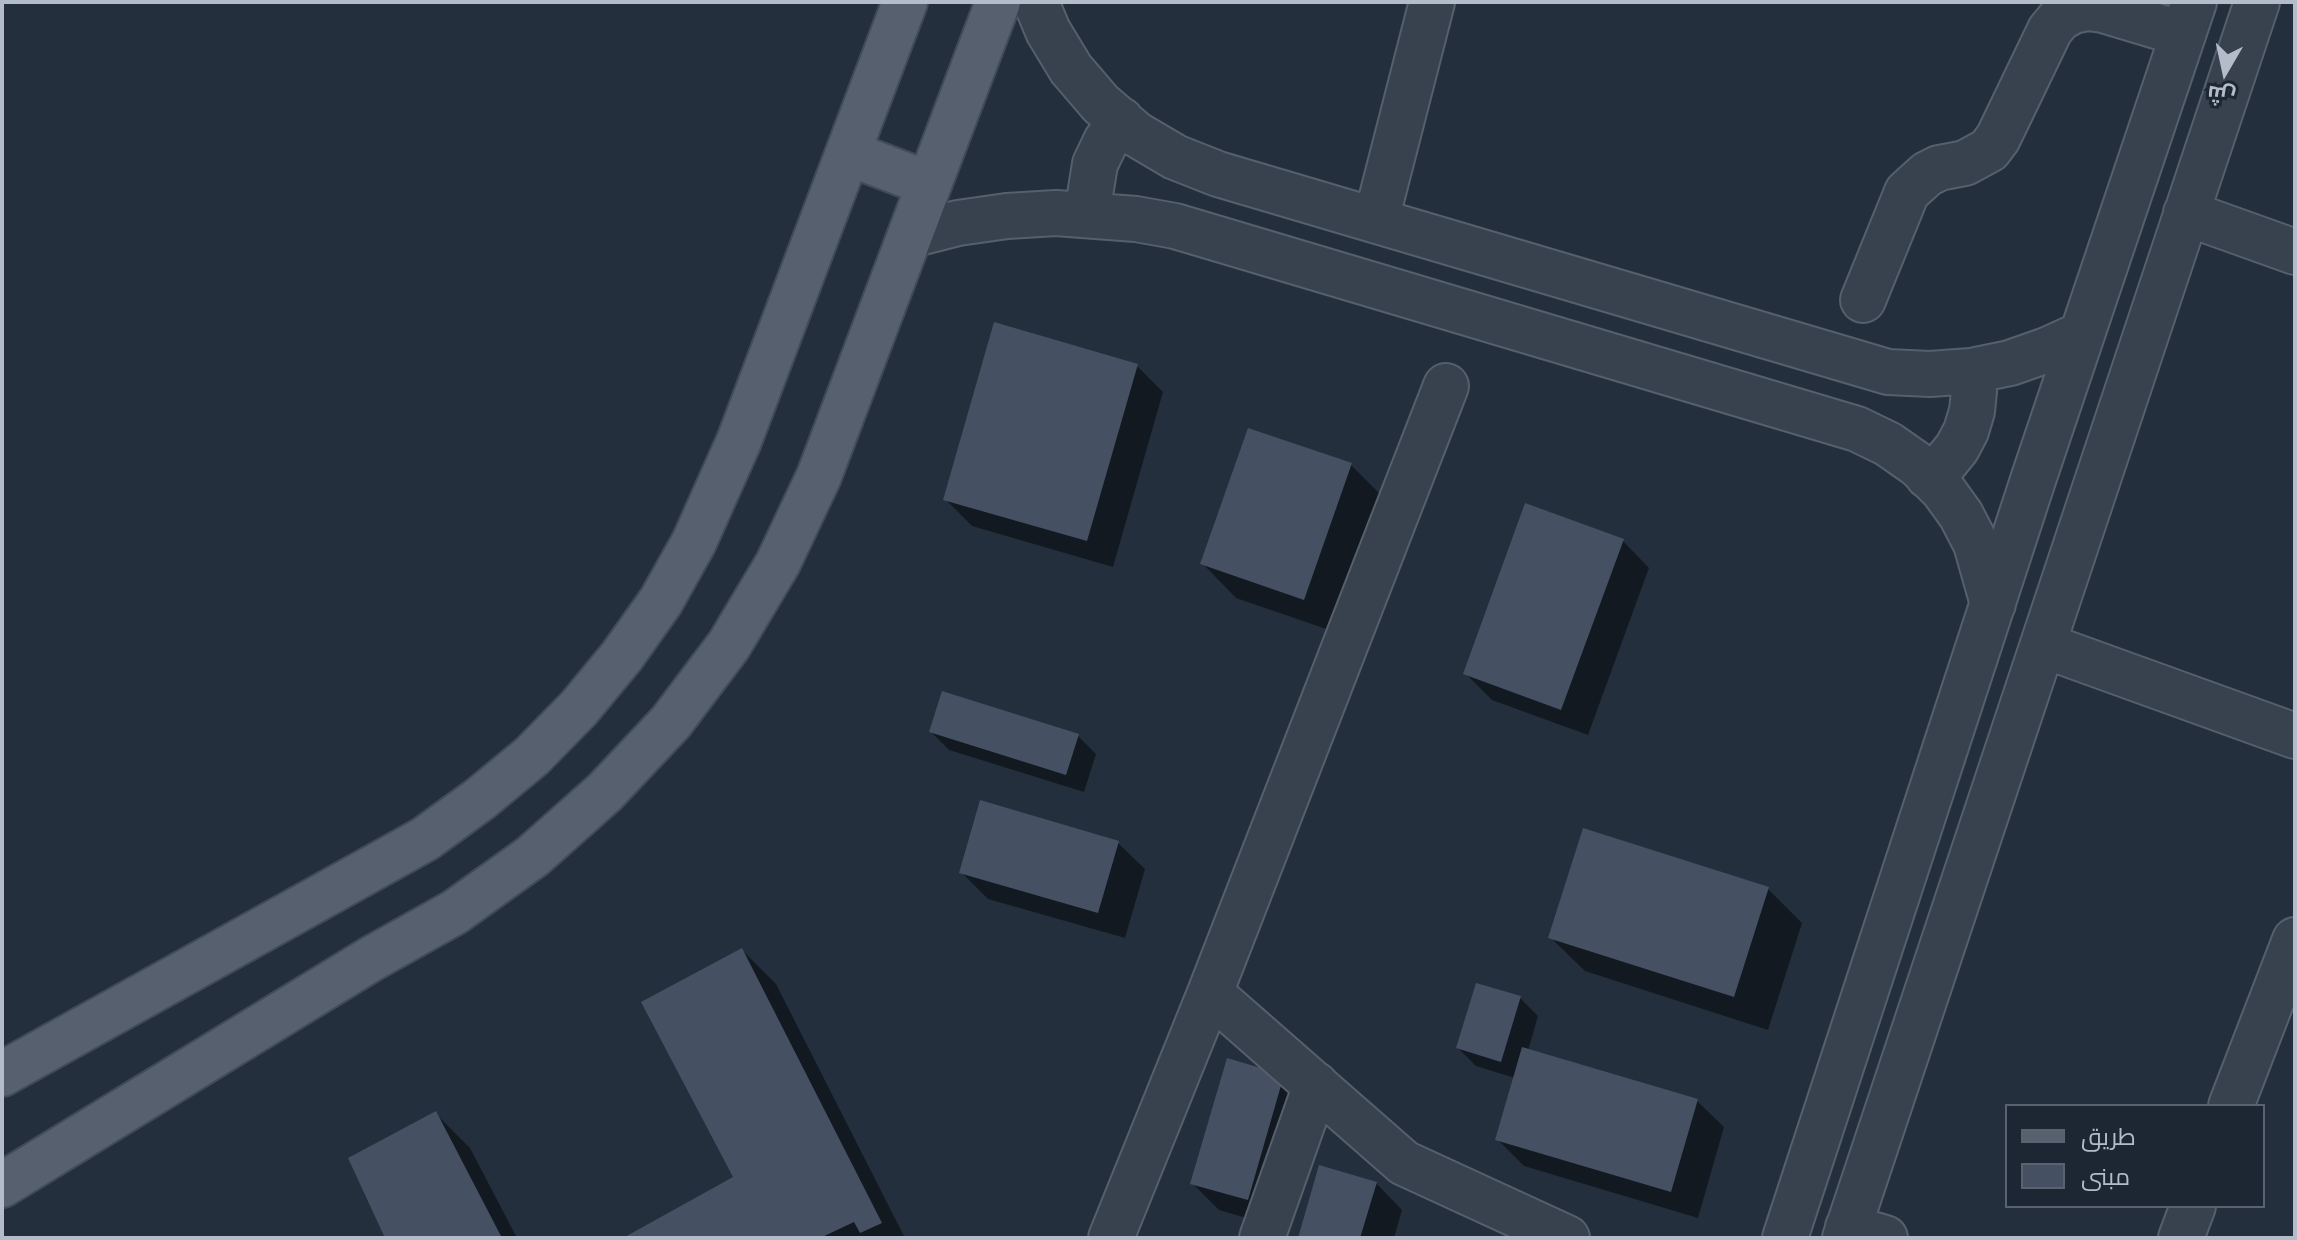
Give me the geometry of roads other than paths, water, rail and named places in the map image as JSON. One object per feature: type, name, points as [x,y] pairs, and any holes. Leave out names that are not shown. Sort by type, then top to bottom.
[{"type":"main road","points":[[2,1074],[425,839],[532,756],[579,708],[622,656],[661,601],[694,542],[739,441],[905,2]]},
{"type":"main road","points":[[2,1185],[371,959],[455,912],[533,856],[605,792],[671,722],[729,645],[778,563],[819,476],[998,2]]},
{"type":"main road","points":[[848,153],[929,184]]},
{"type":"street","points":[[1036,2],[1048,31],[1071,69],[1101,104],[1136,134],[1175,157],[1218,174],[1888,372],[1930,374],[1971,371],[2035,355],[2082,334]]},
{"type":"street","points":[[1376,220],[1432,2]]},
{"type":"street","points":[[1859,1234],[2043,645],[2257,2]]},
{"type":"street","points":[[1785,1238],[2188,18],[2088,8],[2060,18],[2050,30],[1998,138],[1989,150],[1965,163],[1939,168],[1927,174],[1907,192],[1863,300]]},
{"type":"street","points":[[1087,214],[1095,164],[1121,120]]},
{"type":"street","points":[[2186,213],[2295,252]]},
{"type":"street","points":[[911,235],[958,223],[1007,216],[1087,214],[1175,226],[1857,429],[1888,444],[1943,490],[1976,544],[1993,604]]},
{"type":"street","points":[[1928,476],[1951,456],[1966,431],[1974,391],[1971,371]]},
{"type":"street","points":[[1121,1232],[1210,993],[1446,386]]},
{"type":"street","points":[[2043,645],[2295,736]]},
{"type":"street","points":[[2232,1104],[2295,940]]},
{"type":"street","points":[[1210,993],[1404,1163],[1567,1238]]},
{"type":"street","points":[[1262,1238],[1316,1085]]},
{"type":"street","points":[[2181,1238],[2192,1208]]}]
